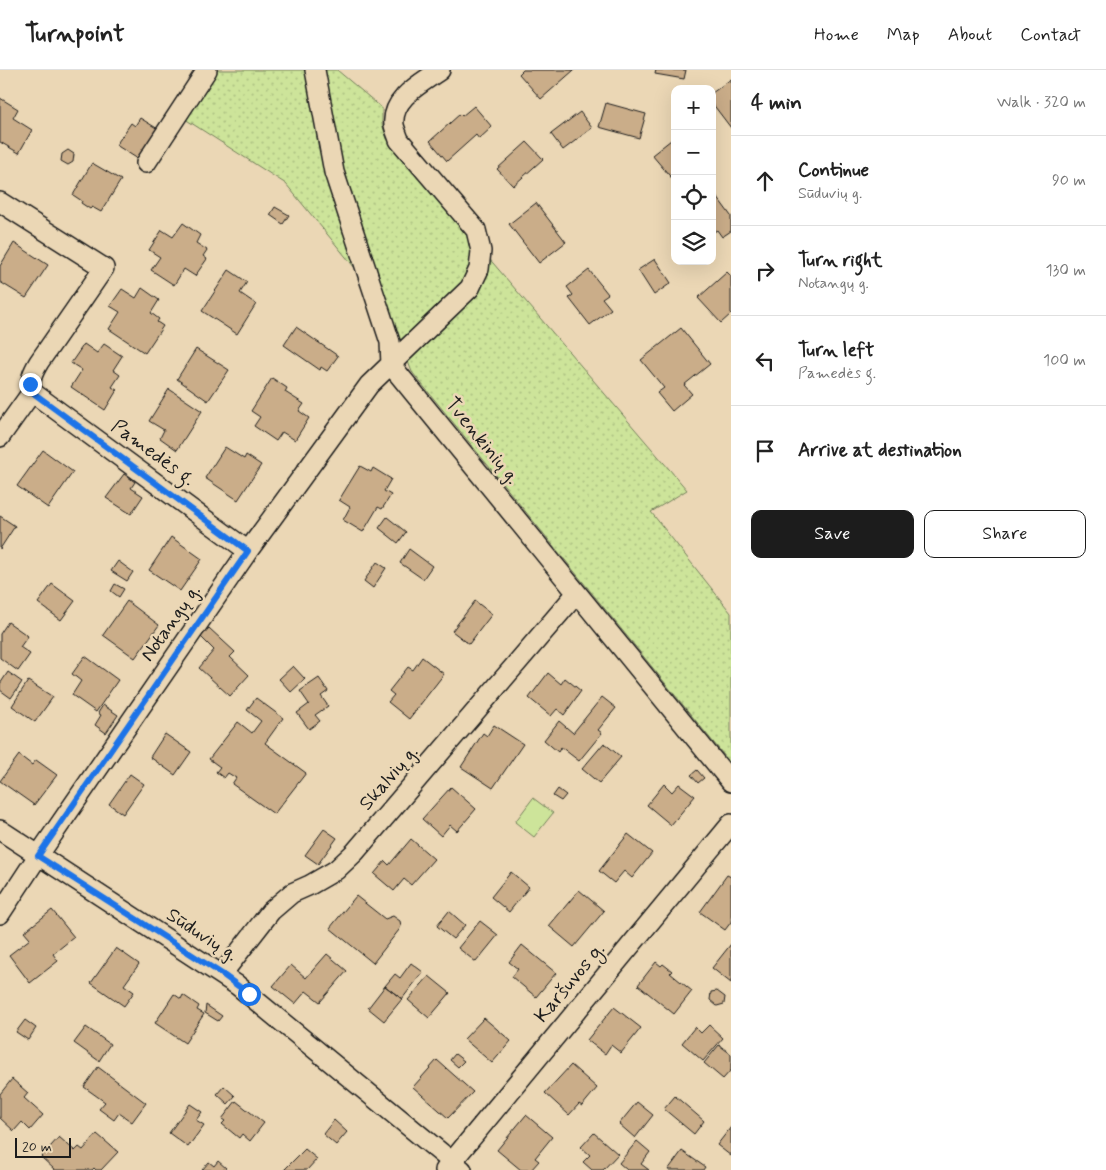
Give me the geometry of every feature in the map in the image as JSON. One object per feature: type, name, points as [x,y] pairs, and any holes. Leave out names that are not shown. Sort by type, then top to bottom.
[{"type":"street","points":[[146,163],[207,70]]},
{"type":"street","points":[[315,70],[334,172],[390,342],[391,365]]},
{"type":"street","name":"Notangų g.","points":[[0,914],[248,551],[369,385],[470,288],[479,270],[481,251],[476,230],[399,140],[394,127],[394,114],[399,104],[412,90],[440,70]]},
{"type":"street","points":[[0,202],[104,268],[39,362],[30,384],[32,392],[0,437]]},
{"type":"street","name":"Tvenkinių g.","points":[[391,365],[576,594],[699,740],[731,782]]},
{"type":"street","name":"Pamedės g.","points":[[32,392],[248,551]]},
{"type":"street","name":"Skalvių g.","points":[[222,974],[271,912],[292,893],[336,870],[355,852],[576,594]]},
{"type":"street","name":"Karšuvos g.","points":[[453,1167],[731,824]]},
{"type":"street","name":"Sūduvių g.","points":[[0,830],[222,974],[249,994],[453,1167]]},
{"type":"green space","points":[[206,70],[337,70],[382,108],[382,124],[387,139],[687,490],[651,512],[731,613],[731,764],[412,372],[387,307],[286,184],[185,119]]},
{"type":"green space","points":[[533,798],[553,813],[534,837],[515,822]]},
{"type":"building","points":[[523,70],[574,70],[541,99],[519,74]]},
{"type":"building","points":[[656,70],[686,70],[684,79],[655,74]]},
{"type":"building","points":[[731,79],[731,128],[716,108],[716,90]]},
{"type":"building","points":[[0,98],[18,109],[13,118],[32,130],[19,153],[0,142]]},
{"type":"building","points":[[606,103],[646,114],[639,138],[599,127]]},
{"type":"building","points":[[474,106],[492,127],[479,139],[476,135],[447,161],[430,141],[460,114],[462,116]]},
{"type":"building","points":[[580,112],[592,128],[563,150],[551,134]]},
{"type":"building","points":[[140,118],[158,129],[138,159],[116,145],[131,123],[135,126]]},
{"type":"building","points":[[671,140],[671,177],[652,155]]},
{"type":"building","points":[[527,142],[543,159],[513,186],[497,169]]},
{"type":"building","points":[[68,150],[74,154],[73,162],[68,165],[61,161],[62,154]]},
{"type":"building","points":[[92,163],[121,180],[101,212],[92,207],[90,209],[73,195]]},
{"type":"building","points":[[716,195],[731,216],[731,231],[722,237],[717,230]]},
{"type":"building","points":[[536,203],[566,242],[539,263],[509,224]]},
{"type":"building","points":[[275,207],[289,215],[283,224],[270,215]]},
{"type":"building","points":[[183,223],[200,235],[196,243],[207,250],[203,256],[207,259],[195,276],[184,269],[174,285],[151,270],[160,257],[149,250],[162,230],[173,237]]},
{"type":"building","points":[[14,243],[48,265],[26,298],[0,282],[0,266]]},
{"type":"building","points":[[655,259],[671,283],[654,295],[638,270]]},
{"type":"building","points":[[229,270],[247,282],[240,293],[256,304],[237,334],[202,311]]},
{"type":"building","points":[[589,270],[608,294],[602,298],[611,309],[590,325],[569,298],[573,295],[567,287]]},
{"type":"building","points":[[727,272],[731,276],[731,314],[721,323],[698,298]]},
{"type":"building","points":[[142,288],[159,300],[151,313],[159,319],[157,322],[163,326],[145,353],[109,329],[120,312],[110,306],[122,289],[136,298]]},
{"type":"building","points":[[296,327],[338,356],[327,371],[321,367],[320,370],[284,345]]},
{"type":"building","points":[[681,328],[710,364],[684,385],[692,394],[672,411],[657,393],[664,388],[641,360]]},
{"type":"building","points":[[84,344],[97,353],[104,344],[122,356],[113,370],[120,375],[112,387],[117,390],[105,410],[71,387],[82,370],[71,363]]},
{"type":"building","points":[[196,349],[229,370],[208,401],[177,379]]},
{"type":"building","points":[[272,378],[287,388],[285,392],[304,404],[299,411],[309,418],[295,440],[282,432],[276,441],[254,426],[260,417],[251,411]]},
{"type":"building","points":[[169,389],[202,411],[177,450],[160,438],[164,430],[149,421]]},
{"type":"building","points":[[225,447],[244,459],[246,455],[261,465],[238,500],[205,478]]},
{"type":"building","points":[[43,450],[73,472],[48,508],[17,486]]},
{"type":"building","points":[[360,466],[371,472],[373,468],[391,479],[384,491],[391,495],[382,509],[378,507],[363,532],[343,520],[350,507],[339,500]]},
{"type":"building","points":[[124,474],[135,482],[131,488],[143,496],[131,514],[106,498]]},
{"type":"building","points":[[0,516],[15,526],[0,549]]},
{"type":"building","points":[[387,517],[406,532],[398,543],[379,528]]},
{"type":"building","points":[[171,537],[202,559],[180,591],[149,570]]},
{"type":"building","points":[[409,549],[432,566],[423,579],[400,563]]},
{"type":"building","points":[[118,561],[133,572],[127,581],[111,571]]},
{"type":"building","points":[[377,562],[386,568],[373,588],[364,581]]},
{"type":"building","points":[[52,584],[75,601],[61,620],[38,603]]},
{"type":"building","points":[[115,584],[124,589],[119,597],[111,591]]},
{"type":"building","points":[[127,601],[159,625],[135,658],[103,635]]},
{"type":"building","points":[[475,601],[492,614],[469,644],[452,631]]},
{"type":"building","points":[[8,622],[28,636],[20,647],[30,654],[18,671],[0,658],[0,634]]},
{"type":"building","points":[[209,628],[235,652],[230,657],[249,675],[230,696],[199,668],[214,650],[201,637]]},
{"type":"building","points":[[85,656],[118,680],[96,712],[72,695],[81,681],[72,674]]},
{"type":"building","points":[[422,657],[444,674],[409,719],[388,702],[394,695],[389,691],[408,667],[413,670]]},
{"type":"building","points":[[293,666],[305,679],[291,692],[279,679]]},
{"type":"building","points":[[8,672],[22,682],[11,698],[0,690],[0,684]]},
{"type":"building","points":[[548,673],[561,684],[565,678],[581,691],[564,715],[557,709],[551,716],[529,698]]},
{"type":"building","points":[[319,678],[328,691],[321,696],[328,706],[315,715],[320,721],[309,729],[297,713],[309,704],[300,691]]},
{"type":"building","points":[[28,681],[53,697],[35,722],[12,706]]},
{"type":"building","points":[[602,697],[616,708],[598,730],[602,733],[579,761],[561,747],[558,752],[544,740],[559,721],[573,733]]},
{"type":"building","points":[[256,698],[283,718],[265,743],[306,773],[274,814],[232,784],[236,778],[228,773],[224,778],[216,772],[220,767],[209,759],[238,722],[252,733],[261,721],[247,710]]},
{"type":"building","points":[[103,705],[118,715],[106,733],[95,725],[101,715],[98,713]]},
{"type":"building","points":[[494,725],[523,744],[493,788],[461,767],[483,733],[487,736]]},
{"type":"building","points":[[165,734],[191,752],[175,775],[150,757]]},
{"type":"building","points":[[604,743],[621,757],[599,783],[582,769]]},
{"type":"building","points":[[19,755],[32,765],[36,760],[57,775],[34,805],[0,781]]},
{"type":"building","points":[[697,770],[704,778],[698,783],[691,775]]},
{"type":"building","points":[[130,774],[144,784],[123,814],[109,804]]},
{"type":"building","points":[[664,784],[672,792],[679,784],[695,796],[671,825],[647,805]]},
{"type":"building","points":[[451,787],[476,809],[457,831],[450,825],[441,836],[422,819]]},
{"type":"building","points":[[558,789],[566,795],[561,801],[553,796]]},
{"type":"building","points":[[324,829],[337,838],[318,864],[305,855]]},
{"type":"building","points":[[628,834],[652,853],[632,878],[624,871],[614,883],[599,871]]},
{"type":"building","points":[[411,839],[434,859],[411,885],[404,879],[394,891],[374,874],[385,861],[389,865]]},
{"type":"building","points":[[511,872],[529,887],[509,912],[491,897]]},
{"type":"building","points":[[727,875],[731,877],[731,922],[725,930],[700,912]]},
{"type":"building","points":[[579,890],[604,911],[574,947],[549,926]]},
{"type":"building","points":[[356,896],[385,919],[393,916],[400,921],[401,926],[399,930],[373,963],[330,928]]},
{"type":"building","points":[[52,910],[74,937],[53,954],[58,961],[30,983],[9,955],[30,939],[24,932]]},
{"type":"building","points":[[449,911],[465,925],[453,939],[437,926]]},
{"type":"building","points":[[480,921],[498,935],[476,962],[458,948]]},
{"type":"building","points":[[731,944],[731,983],[712,968]]},
{"type":"building","points":[[522,945],[556,973],[536,997],[512,977],[518,969],[509,962]]},
{"type":"building","points":[[116,948],[139,964],[124,985],[134,992],[124,1006],[91,983]]},
{"type":"building","points":[[327,954],[347,971],[320,1002],[306,991],[295,1004],[273,986],[291,965],[306,978]]},
{"type":"building","points":[[656,962],[661,966],[663,964],[672,971],[670,973],[692,991],[674,1014],[638,985]]},
{"type":"building","points":[[411,963],[423,972],[402,999],[385,986],[395,974],[400,978]]},
{"type":"building","points":[[429,976],[450,993],[429,1018],[408,1000]]},
{"type":"building","points":[[385,986],[402,999],[384,1021],[368,1008]]},
{"type":"building","points":[[717,991],[725,997],[724,1004],[717,1006],[710,1000],[711,992]]},
{"type":"building","points":[[174,994],[181,999],[183,995],[199,1006],[197,1010],[204,1014],[185,1043],[155,1023]]},
{"type":"building","points":[[206,1005],[222,1016],[218,1021],[205,1013]]},
{"type":"building","points":[[614,1007],[641,1028],[621,1053],[611,1045],[605,1054],[587,1040]]},
{"type":"building","points":[[484,1018],[511,1041],[492,1063],[464,1039]]},
{"type":"building","points":[[25,1020],[36,1028],[28,1040],[16,1032]]},
{"type":"building","points":[[709,1025],[723,1038],[703,1061],[682,1043],[695,1027],[701,1033]]},
{"type":"building","points":[[86,1027],[110,1044],[99,1061],[74,1043]]},
{"type":"building","points":[[719,1045],[731,1054],[731,1070],[723,1079],[704,1063]]},
{"type":"building","points":[[455,1054],[464,1061],[458,1067],[450,1060]]},
{"type":"building","points":[[437,1060],[473,1092],[448,1118],[413,1087]]},
{"type":"building","points":[[571,1065],[597,1088],[582,1106],[579,1104],[569,1115],[545,1093]]},
{"type":"building","points":[[98,1067],[146,1103],[132,1122],[119,1113],[114,1120],[99,1109],[105,1102],[84,1087]]},
{"type":"building","points":[[12,1079],[28,1093],[24,1098],[43,1115],[30,1130],[22,1122],[14,1131],[0,1118],[0,1094]]},
{"type":"building","points":[[224,1086],[235,1096],[228,1104],[217,1094]]},
{"type":"building","points":[[675,1096],[704,1121],[694,1134],[664,1109]]},
{"type":"building","points":[[236,1101],[264,1123],[250,1141],[242,1134],[239,1138],[222,1124],[225,1121],[222,1119]]},
{"type":"building","points":[[637,1102],[653,1115],[635,1138],[619,1124]]},
{"type":"building","points":[[190,1104],[202,1112],[196,1120],[204,1125],[188,1147],[169,1133]]},
{"type":"building","points":[[526,1115],[552,1137],[535,1158],[539,1161],[531,1170],[521,1170],[497,1150]]},
{"type":"building","points":[[334,1120],[347,1132],[336,1145],[323,1134]]},
{"type":"building","points":[[731,1127],[731,1156],[717,1145]]},
{"type":"building","points":[[594,1133],[618,1154],[603,1170],[592,1170],[583,1162],[590,1155],[581,1147]]},
{"type":"building","points":[[97,1134],[118,1152],[101,1170],[94,1168],[92,1170],[55,1170],[41,1157],[59,1137],[75,1151],[79,1147],[83,1150]]},
{"type":"building","points":[[637,1141],[650,1152],[641,1164],[649,1170],[627,1170],[619,1163]]},
{"type":"building","points":[[305,1149],[317,1159],[307,1170],[284,1170]]},
{"type":"building","points":[[682,1151],[705,1167],[703,1170],[668,1170]]},
{"type":"building","points":[[218,1161],[226,1168],[224,1170],[202,1170],[209,1162],[214,1166]]},
{"type":"route","points":[[30,384],[32,392],[248,551],[38,856],[222,974],[249,994]]}]
